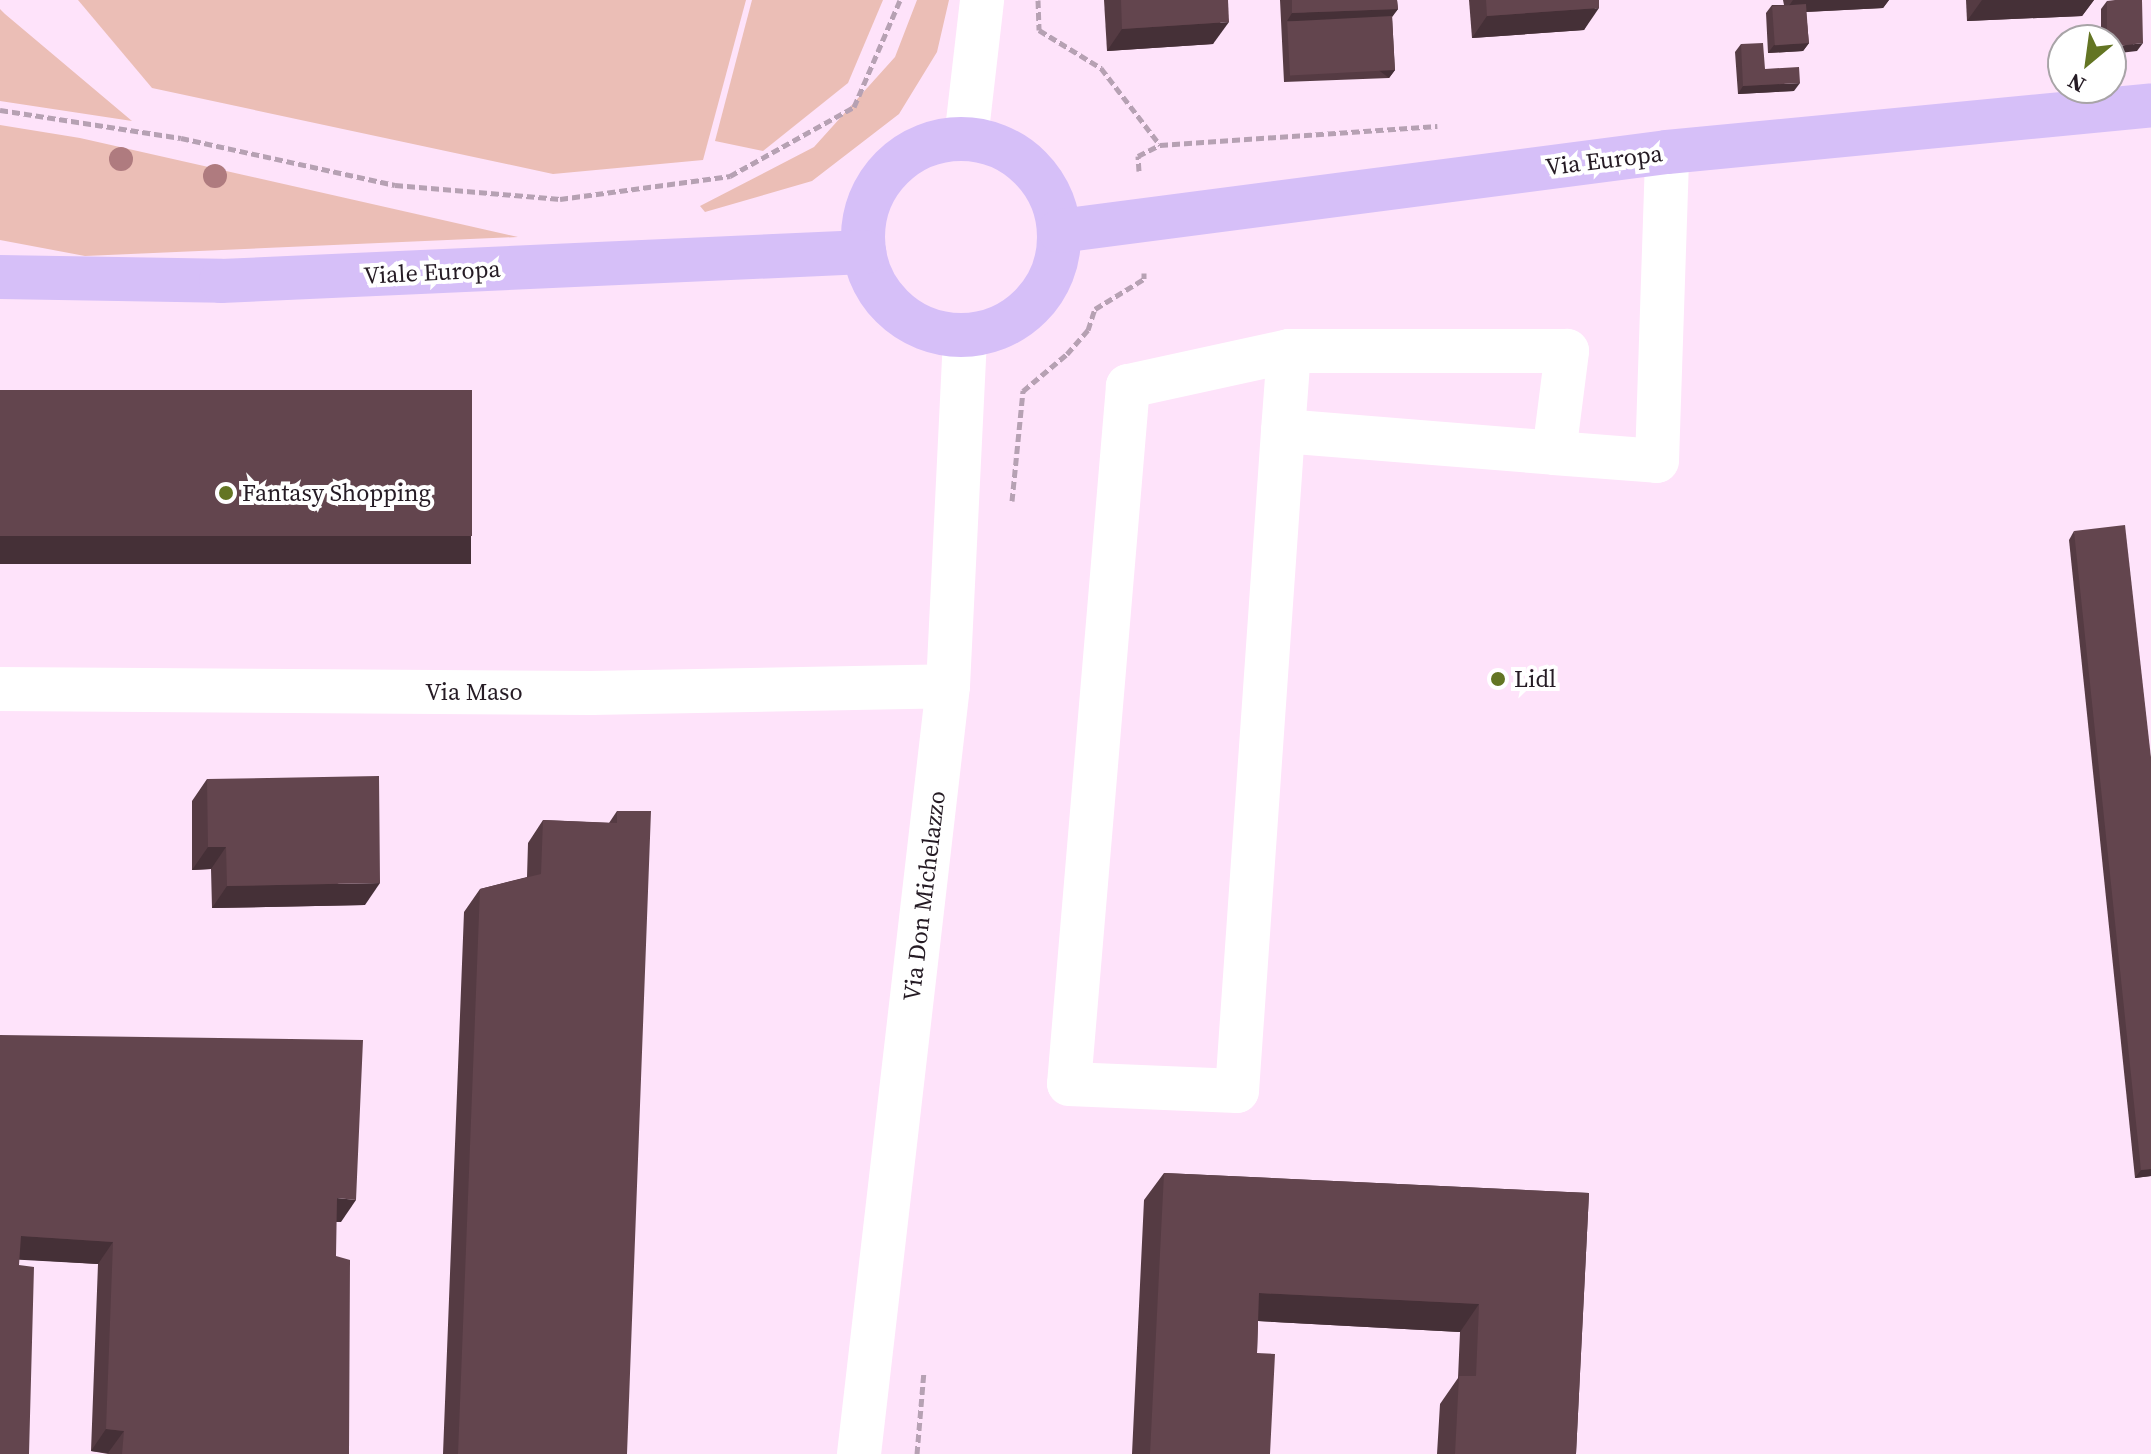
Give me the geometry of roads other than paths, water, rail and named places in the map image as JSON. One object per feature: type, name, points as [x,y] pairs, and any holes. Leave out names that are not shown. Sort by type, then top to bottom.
[{"type":"main road","name":"Via Europa","points":[[1060,231],[1667,152],[2151,105]]},
{"type":"main road","points":[[966,139],[1019,158],[1040,178],[1060,231],[1057,262],[1044,291],[1009,322],[965,335],[937,332],[889,303],[864,252],[864,224],[888,172],[910,153],[936,142],[966,139]]},
{"type":"main road","name":"Viale Europa","points":[[0,277],[221,281],[864,252]]},
{"type":"street","points":[[966,139],[982,0]]},
{"type":"street","points":[[1283,431],[1657,461],[1667,152]]},
{"type":"street","name":"Via Don Michelazzo","points":[[859,1454],[948,686],[965,335]]},
{"type":"street","points":[[1289,351],[1237,1091],[1069,1084],[1128,386],[1289,351],[1567,351],[1554,453]]},
{"type":"street","name":"Via Maso","points":[[0,689],[591,693],[948,686]]},
{"type":"place","name":"Fantasy Shopping","points":[[226,493]]},
{"type":"place","name":"Lidl","points":[[1498,679]]}]
